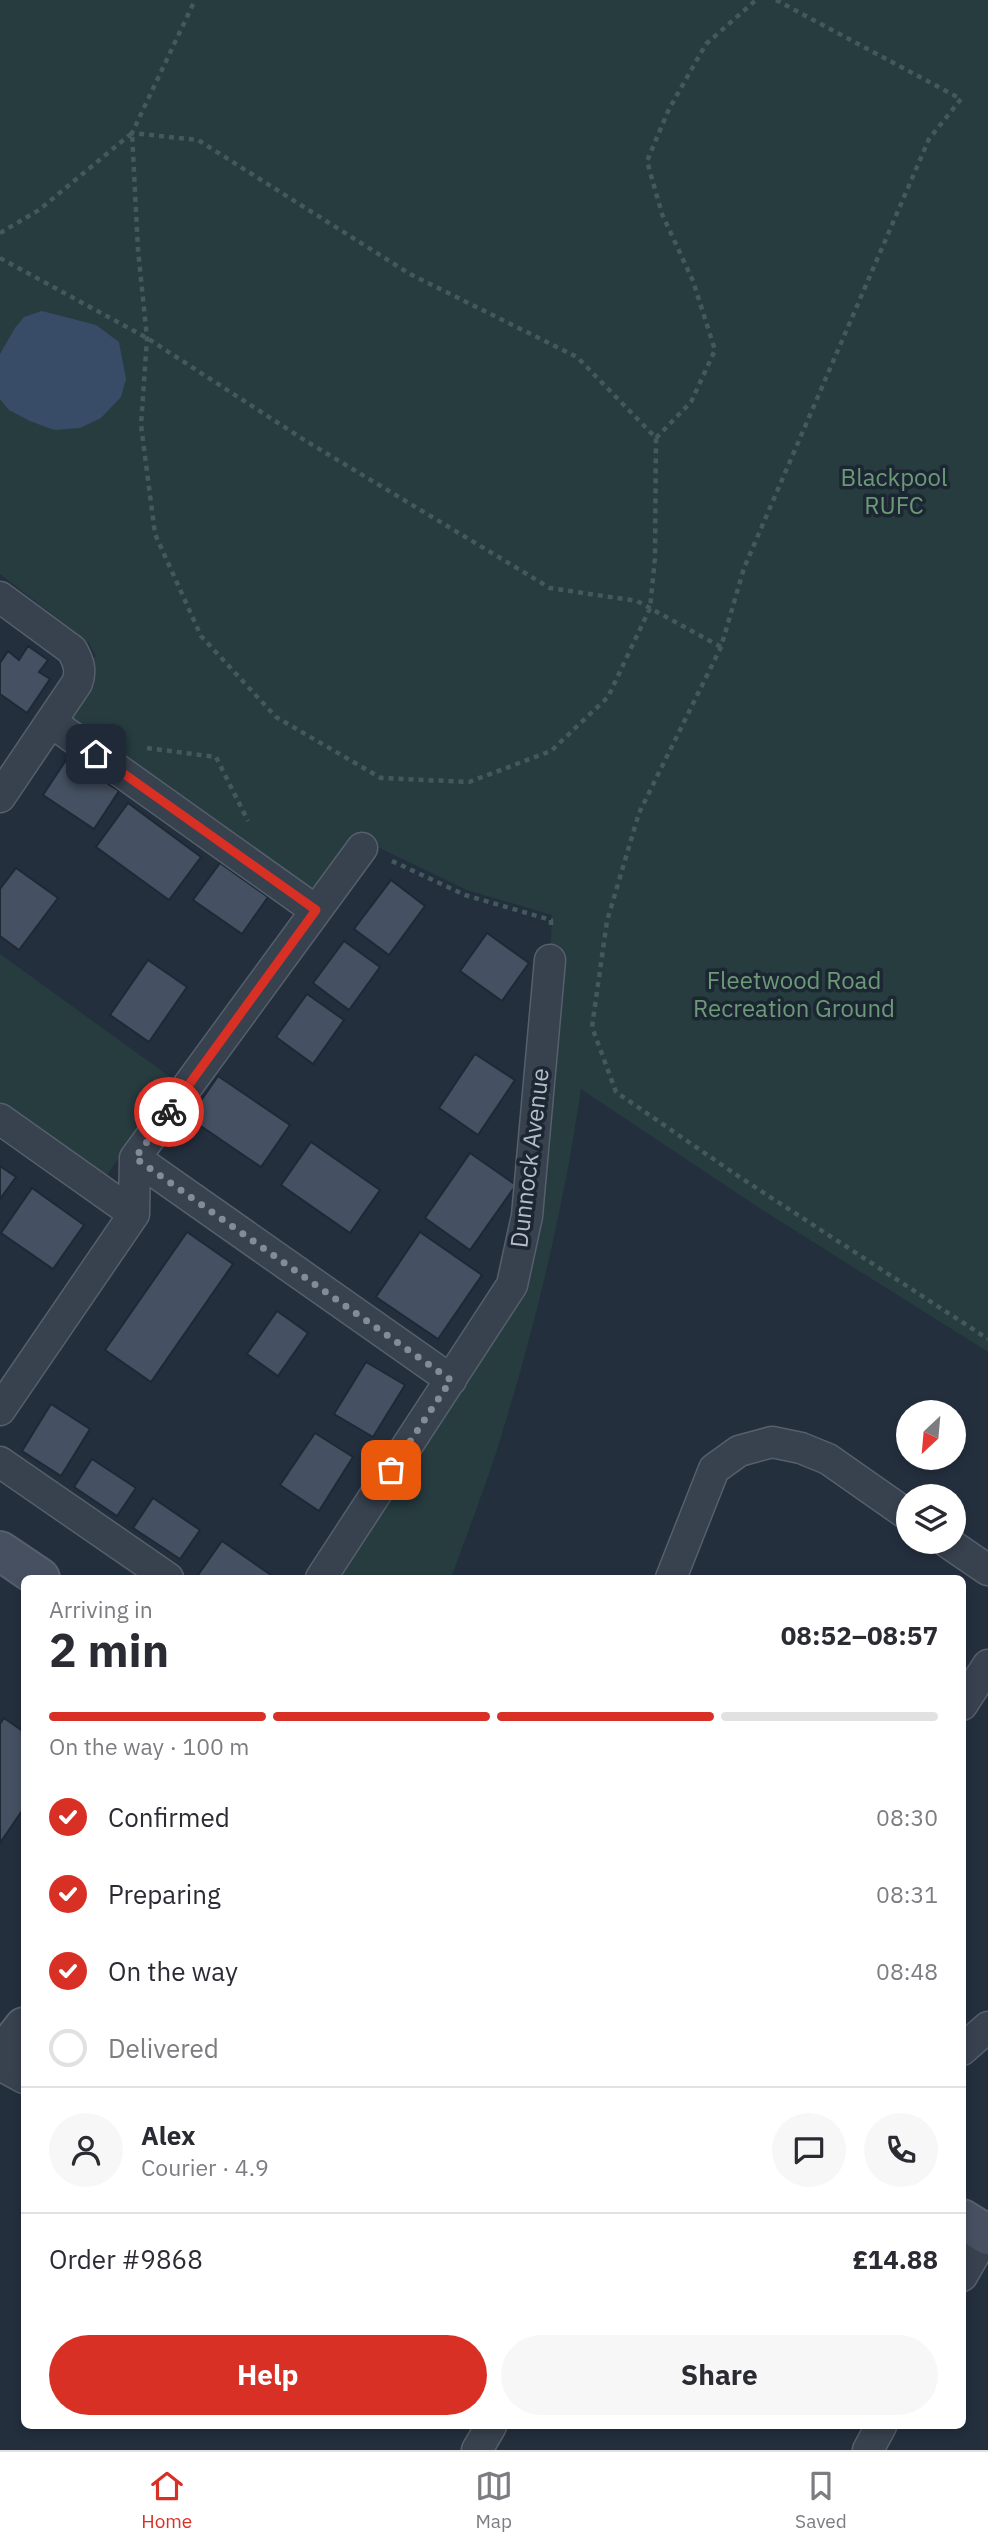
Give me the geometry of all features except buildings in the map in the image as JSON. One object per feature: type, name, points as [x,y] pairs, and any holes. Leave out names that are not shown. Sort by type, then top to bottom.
[{"type":"main road","points":[[0,1551],[36,1575]]},
{"type":"street","points":[[0,597],[72,650],[78,660],[81,674],[0,797]]},
{"type":"street","points":[[51,722],[316,910]]},
{"type":"street","points":[[0,1410],[134,1214],[135,1158],[362,848]]},
{"type":"street","name":"Dunnock Avenue","points":[[323,1575],[512,1284],[527,1216],[550,960]]},
{"type":"street","points":[[0,1119],[134,1214]]},
{"type":"street","points":[[135,1158],[451,1380]]},
{"type":"street","points":[[672,1575],[713,1469],[739,1451],[772,1442],[801,1448],[828,1459],[896,1507]]},
{"type":"street","points":[[0,1462],[164,1575]]},
{"type":"street","points":[[965,1554],[988,1570]]},
{"type":"street","points":[[966,1699],[988,1665]]},
{"type":"street","points":[[966,2046],[988,2027]]},
{"type":"street","points":[[0,2058],[21,2031]]},
{"type":"street","points":[[0,2065],[21,2076]]},
{"type":"street","points":[[966,2265],[979,2229]]},
{"type":"street","points":[[477,2450],[489,2429]]},
{"type":"street","points":[[868,2450],[879,2429]]},
{"type":"path","points":[[0,233],[39,210],[132,133],[195,0]]},
{"type":"path","points":[[132,133],[138,250],[147,338],[141,425],[155,534],[201,636],[276,717],[381,778],[469,782],[551,751],[608,697],[650,608],[655,558],[656,438],[691,402],[715,350],[693,281],[662,214],[647,160],[669,109],[706,44],[756,0]]},
{"type":"path","points":[[776,0],[961,99],[929,139],[744,568],[721,647],[639,813],[607,921],[592,1027],[616,1092],[738,1176],[988,1339]]},
{"type":"path","points":[[132,133],[198,140],[410,274],[577,357],[656,438]]},
{"type":"path","points":[[0,258],[147,338],[306,441],[550,588],[636,601],[721,647]]},
{"type":"path","points":[[362,848],[465,895],[551,920],[550,960]]},
{"type":"green space","points":[[0,0],[988,0],[988,1352],[764,1211],[581,1089],[558,1217],[528,1344],[492,1465],[452,1575],[323,1575],[512,1285],[550,960],[552,915],[467,890],[365,841],[315,910],[51,722],[78,660],[96,657],[89,643],[0,574]]},
{"type":"green space","points":[[0,954],[173,1079],[105,1178],[0,1102]]},
{"type":"water","points":[[42,311],[96,325],[119,342],[126,379],[121,397],[101,418],[80,428],[54,430],[9,410],[0,399],[0,354],[24,317]]},
{"type":"way so far","points":[[169,1112],[135,1158],[451,1380],[391,1470]]},
{"type":"route","points":[[96,754],[316,910],[169,1112]]},
{"type":"park label","name":"Blackpool RUFC","points":[[894,492]]},
{"type":"park label","name":"Fleetwood Road Recreation Ground","points":[[794,995]]}]
